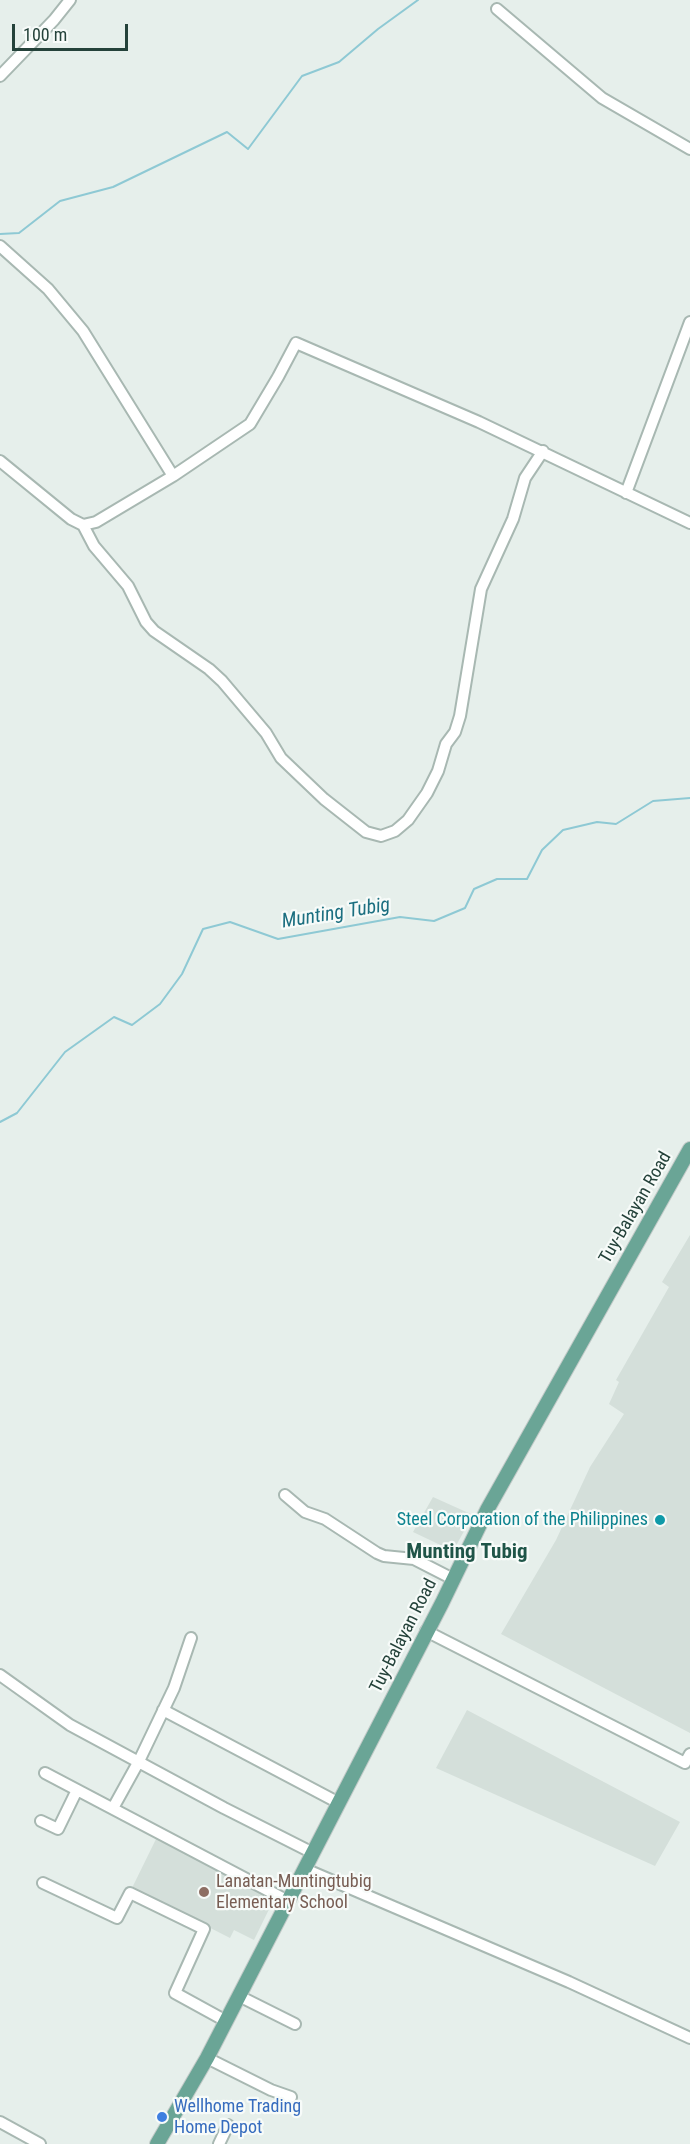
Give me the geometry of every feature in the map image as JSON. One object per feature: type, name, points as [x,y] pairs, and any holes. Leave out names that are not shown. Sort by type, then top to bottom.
[{"type":"main road","name":"Tuy-Balayan Road","points":[[157,2144],[207,2058],[487,1510],[690,1149]]},
{"type":"street","points":[[0,76],[70,0]]},
{"type":"street","points":[[497,9],[602,98],[690,149]]},
{"type":"street","points":[[0,246],[48,289],[83,331],[173,476]]},
{"type":"street","points":[[626,493],[690,322]]},
{"type":"street","points":[[83,525],[96,522],[173,476],[250,424],[296,342],[543,451],[690,523]]},
{"type":"street","points":[[0,461],[71,519],[83,525],[94,546],[129,586],[146,622],[154,632],[209,669],[222,681],[266,733],[281,758],[353,824],[366,832],[381,836],[395,831],[408,820],[427,793],[438,771],[446,744],[455,732],[460,716],[481,589],[513,519],[525,478],[543,451]]},
{"type":"street","points":[[285,1495],[305,1512],[325,1519],[384,1556],[414,1559],[453,1579]]},
{"type":"street","points":[[426,1631],[685,1762],[690,1754]]},
{"type":"street","points":[[113,1808],[164,1710],[191,1638]]},
{"type":"street","points":[[0,1675],[70,1725],[313,1853]]},
{"type":"street","points":[[164,1710],[339,1803]]},
{"type":"street","points":[[45,1773],[288,1901]]},
{"type":"street","points":[[41,1821],[58,1829],[77,1790]]},
{"type":"street","points":[[305,1869],[569,1982],[690,2038]]},
{"type":"street","points":[[43,1883],[117,1918],[130,1893],[204,1929],[175,1993],[226,2021]]},
{"type":"street","points":[[239,1996],[295,2024]]},
{"type":"street","points":[[207,2058],[271,2090],[291,2097]]},
{"type":"street","points":[[0,2122],[39,2144]]},
{"type":"street","points":[[219,2144],[228,2125]]},
{"type":"shaded area","name":"Steel Corporation of the Philippines","points":[[690,1235],[690,1733],[501,1634],[556,1540],[590,1467],[624,1414],[609,1404],[619,1382],[616,1380],[669,1287],[662,1282]]},
{"type":"shaded area","points":[[433,1497],[473,1515],[453,1551],[413,1532]]},
{"type":"shaded area","points":[[467,1710],[680,1822],[655,1866],[436,1768]]},
{"type":"shaded area","name":"Lanatan-Muntingtubig Elementary School","points":[[157,1837],[276,1895],[254,1940],[234,1930],[230,1938],[132,1888]]},
{"type":"waterway","points":[[0,234],[19,233],[60,201],[113,187],[227,132],[248,149],[302,76],[339,62],[378,29],[418,0]]},
{"type":"waterway","name":"Munting Tubig","points":[[0,1122],[17,1113],[65,1052],[114,1017],[132,1025],[160,1004],[182,974],[203,929],[230,922],[278,939],[400,917],[434,921],[465,908],[474,889],[497,879],[527,879],[542,850],[563,830],[597,822],[616,824],[653,801],[690,798]]},
{"type":"place","name":"Steel Corporation of the Philippines","points":[[660,1520]]},
{"type":"place","name":"Lanatan-Muntingtubig Elementary School","points":[[204,1892]]},
{"type":"place","name":"Wellhome Trading Home Depot","points":[[162,2117]]},
{"type":"district","name":"Munting Tubig","points":[[467,1553]]}]
